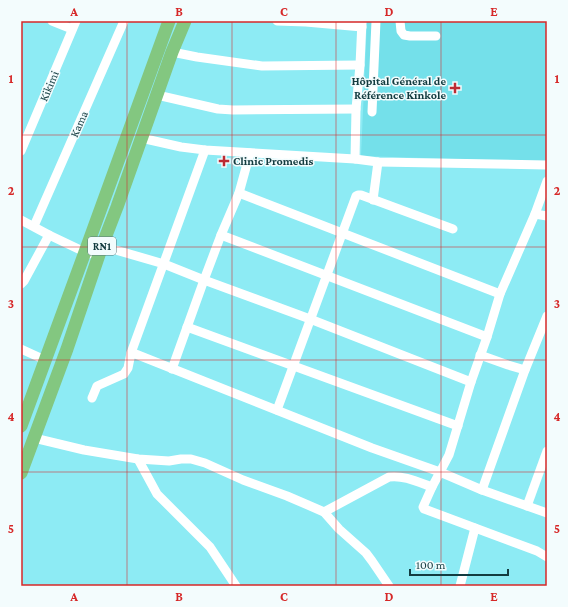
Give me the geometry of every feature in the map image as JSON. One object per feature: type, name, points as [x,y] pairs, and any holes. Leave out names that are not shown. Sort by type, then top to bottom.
[{"type":"highway","name":"RN1","points":[[21,426],[24,406],[45,360],[169,21]]},
{"type":"highway","name":"RN1","points":[[21,473],[67,349],[100,252],[172,52],[185,21]]},
{"type":"street","points":[[52,21],[74,25]]},
{"type":"street","name":"Kama","points":[[34,226],[124,21]]},
{"type":"street","points":[[277,21],[362,24],[356,110],[355,159]]},
{"type":"street","points":[[372,112],[376,21]]},
{"type":"street","points":[[400,21],[401,31],[404,35],[436,36]]},
{"type":"street","name":"Kikimi","points":[[21,151],[74,25]]},
{"type":"street","points":[[172,52],[262,66],[360,65]]},
{"type":"street","points":[[157,95],[218,109],[356,110]]},
{"type":"street","points":[[141,138],[181,147],[205,150],[355,159],[378,162],[547,165]]},
{"type":"street","points":[[92,398],[97,386],[124,374],[128,368],[131,353],[205,150]]},
{"type":"street","points":[[172,369],[221,235],[239,193],[250,153]]},
{"type":"street","points":[[373,200],[378,162]]},
{"type":"street","points":[[547,181],[535,214],[500,294],[449,455],[424,504],[424,509],[537,551],[547,557]]},
{"type":"street","points":[[239,193],[500,294]]},
{"type":"street","points":[[277,410],[356,196],[358,195],[373,200],[453,229]]},
{"type":"street","points":[[535,214],[547,216]]},
{"type":"street","points":[[21,220],[85,252],[100,252],[164,264],[471,382]]},
{"type":"street","points":[[21,284],[49,235]]},
{"type":"street","points":[[221,235],[487,337]]},
{"type":"street","points":[[482,490],[525,370],[547,316]]},
{"type":"street","points":[[187,327],[458,426]]},
{"type":"street","points":[[21,349],[45,360]]},
{"type":"street","points":[[131,353],[372,448],[547,513]]},
{"type":"street","points":[[480,354],[525,370]]},
{"type":"street","points":[[34,438],[84,450],[138,459],[169,461],[191,459],[205,463],[243,480],[287,496],[324,512],[339,530],[366,554],[389,586]]},
{"type":"street","points":[[527,506],[547,451]]},
{"type":"street","points":[[138,459],[157,494],[210,547],[236,586]]},
{"type":"street","points":[[324,512],[389,478],[397,476],[432,487]]},
{"type":"street","points":[[460,586],[475,528]]},
{"type":"shaded area","name":"Hôpital Général de Référence Kinkole","points":[[367,21],[547,21],[547,162],[361,156]]},
{"type":"place","name":"Hôpital Général de Référence Kinkole","points":[[455,88]]},
{"type":"place","name":"Clinic Promedis","points":[[224,161]]}]
